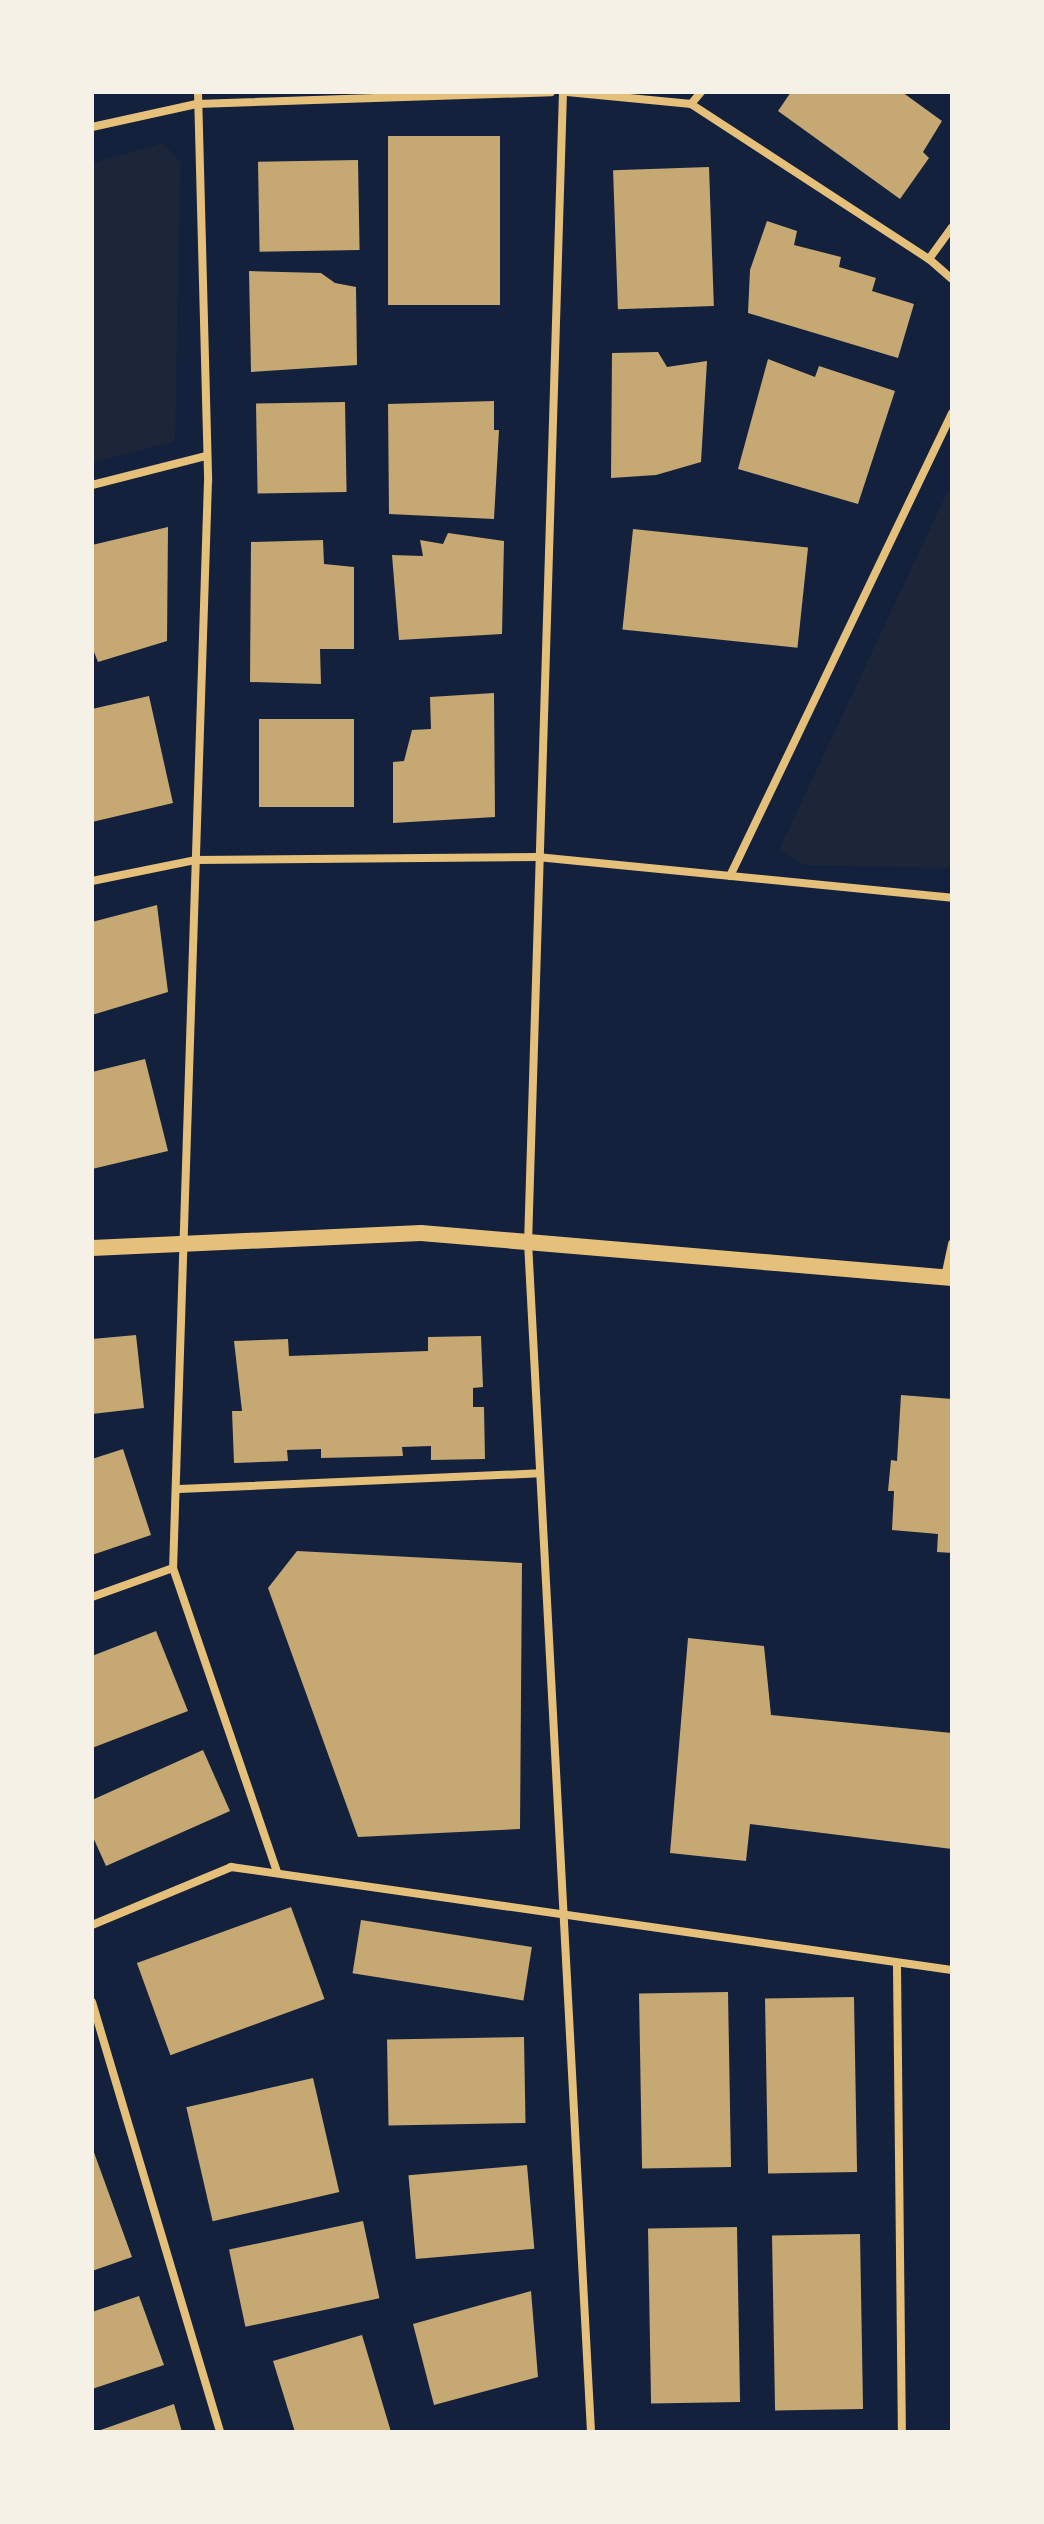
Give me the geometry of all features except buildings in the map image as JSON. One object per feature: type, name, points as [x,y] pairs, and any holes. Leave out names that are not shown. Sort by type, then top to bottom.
[{"type":"main road","points":[[92,1248],[421,1233],[948,1278]]},
{"type":"street","points":[[198,92],[206,456],[182,1244],[179,1489],[173,1568],[277,1872]]},
{"type":"street","points":[[92,127],[197,104],[551,92]]},
{"type":"street","points":[[591,2432],[528,1242],[537,857],[565,92],[691,104],[929,259],[952,279]]},
{"type":"street","points":[[691,104],[701,92]]},
{"type":"street","points":[[929,259],[952,227]]},
{"type":"street","points":[[730,876],[952,413]]},
{"type":"street","points":[[92,485],[206,456]]},
{"type":"street","points":[[92,881],[195,860],[537,857],[952,898]]},
{"type":"street","points":[[948,1278],[952,1244]]},
{"type":"street","points":[[179,1489],[540,1473]]},
{"type":"street","points":[[92,1597],[173,1568]]},
{"type":"street","points":[[92,1925],[231,1867],[897,1966],[952,1970]]},
{"type":"street","points":[[897,1966],[902,2432]]},
{"type":"street","points":[[92,2002],[220,2432]]},
{"type":"shaded area","points":[[163,143],[180,162],[175,441],[92,463],[92,163]]},
{"type":"shaded area","points":[[952,482],[952,868],[805,865],[779,850]]}]
